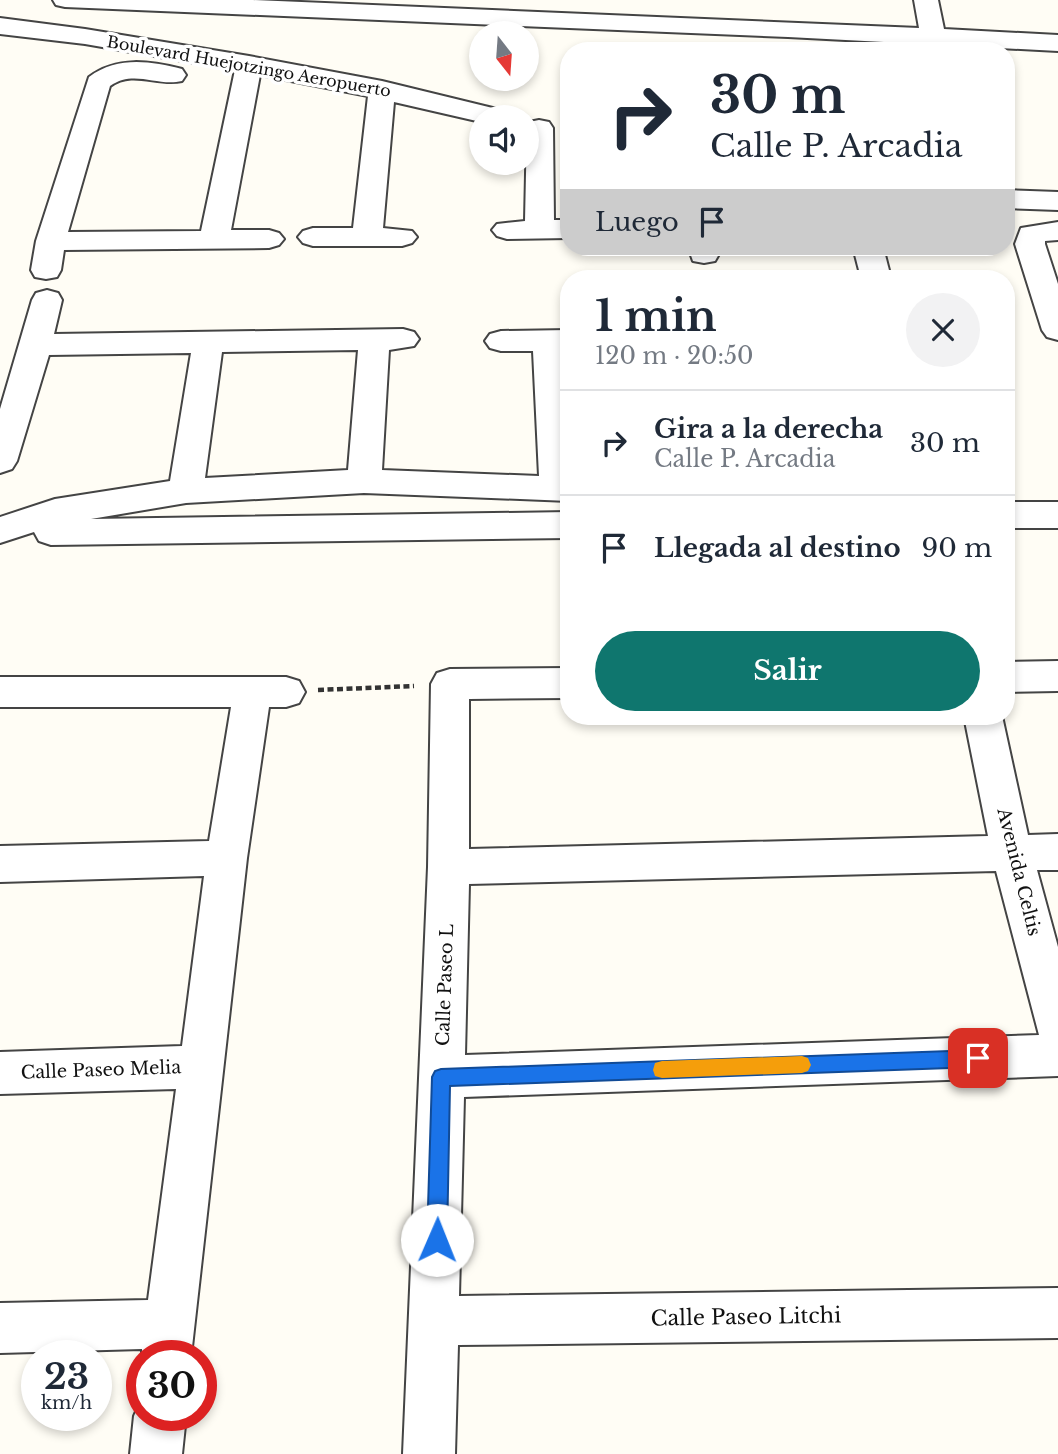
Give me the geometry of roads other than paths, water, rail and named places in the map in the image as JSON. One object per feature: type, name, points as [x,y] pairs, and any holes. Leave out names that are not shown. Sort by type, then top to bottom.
[{"type":"street","points":[[65,0],[662,12],[787,19],[933,36],[1058,43]]},
{"type":"street","points":[[926,0],[933,36]]},
{"type":"street","points":[[633,12],[634,42]]},
{"type":"street","points":[[662,12],[670,42]]},
{"type":"street","name":"Boulevard Huejotzingo Aeropuerto","points":[[1,33],[40,18],[247,76],[382,89],[469,111]]},
{"type":"street","points":[[0,461],[36,345],[51,241],[98,83],[109,73],[134,68],[247,76],[214,240]]},
{"type":"street","points":[[367,237],[382,89]]},
{"type":"street","points":[[539,128],[560,133]]},
{"type":"street","points":[[539,158],[560,162]]},
{"type":"street","points":[[507,230],[554,229],[539,162]]},
{"type":"street","points":[[1015,199],[1058,201]]},
{"type":"street","points":[[1058,231],[1031,234],[1030,244],[1058,330]]},
{"type":"street","points":[[313,237],[401,237]]},
{"type":"street","points":[[51,241],[269,239]]},
{"type":"street","points":[[36,345],[389,340],[364,481]]},
{"type":"street","points":[[501,341],[558,340],[560,399]]},
{"type":"street","points":[[186,491],[208,342]]},
{"type":"street","points":[[0,531],[55,512],[186,491],[364,481],[560,488]]},
{"type":"street","points":[[1015,515],[1058,515]]},
{"type":"street","points":[[0,531],[560,525]]},
{"type":"street","points":[[1015,677],[1058,676]]},
{"type":"street","name":"Calle Paseo L","points":[[429,1454],[449,867],[450,684],[560,683]]},
{"type":"street","points":[[0,692],[269,692],[227,858],[168,1340],[0,1328]]},
{"type":"street","name":"Avenida Celtis","points":[[986,725],[1012,853],[1058,1028]]},
{"type":"street","points":[[449,867],[1058,852]]},
{"type":"street","points":[[0,864],[227,858]]},
{"type":"street","points":[[441,1077],[1058,1055]]},
{"type":"street","name":"Calle Paseo Melia","points":[[0,1073],[202,1067]]},
{"type":"street","name":"Calle Paseo Litchi","points":[[435,1321],[1058,1313]]},
{"type":"street","points":[[156,1454],[158,1431]]}]
